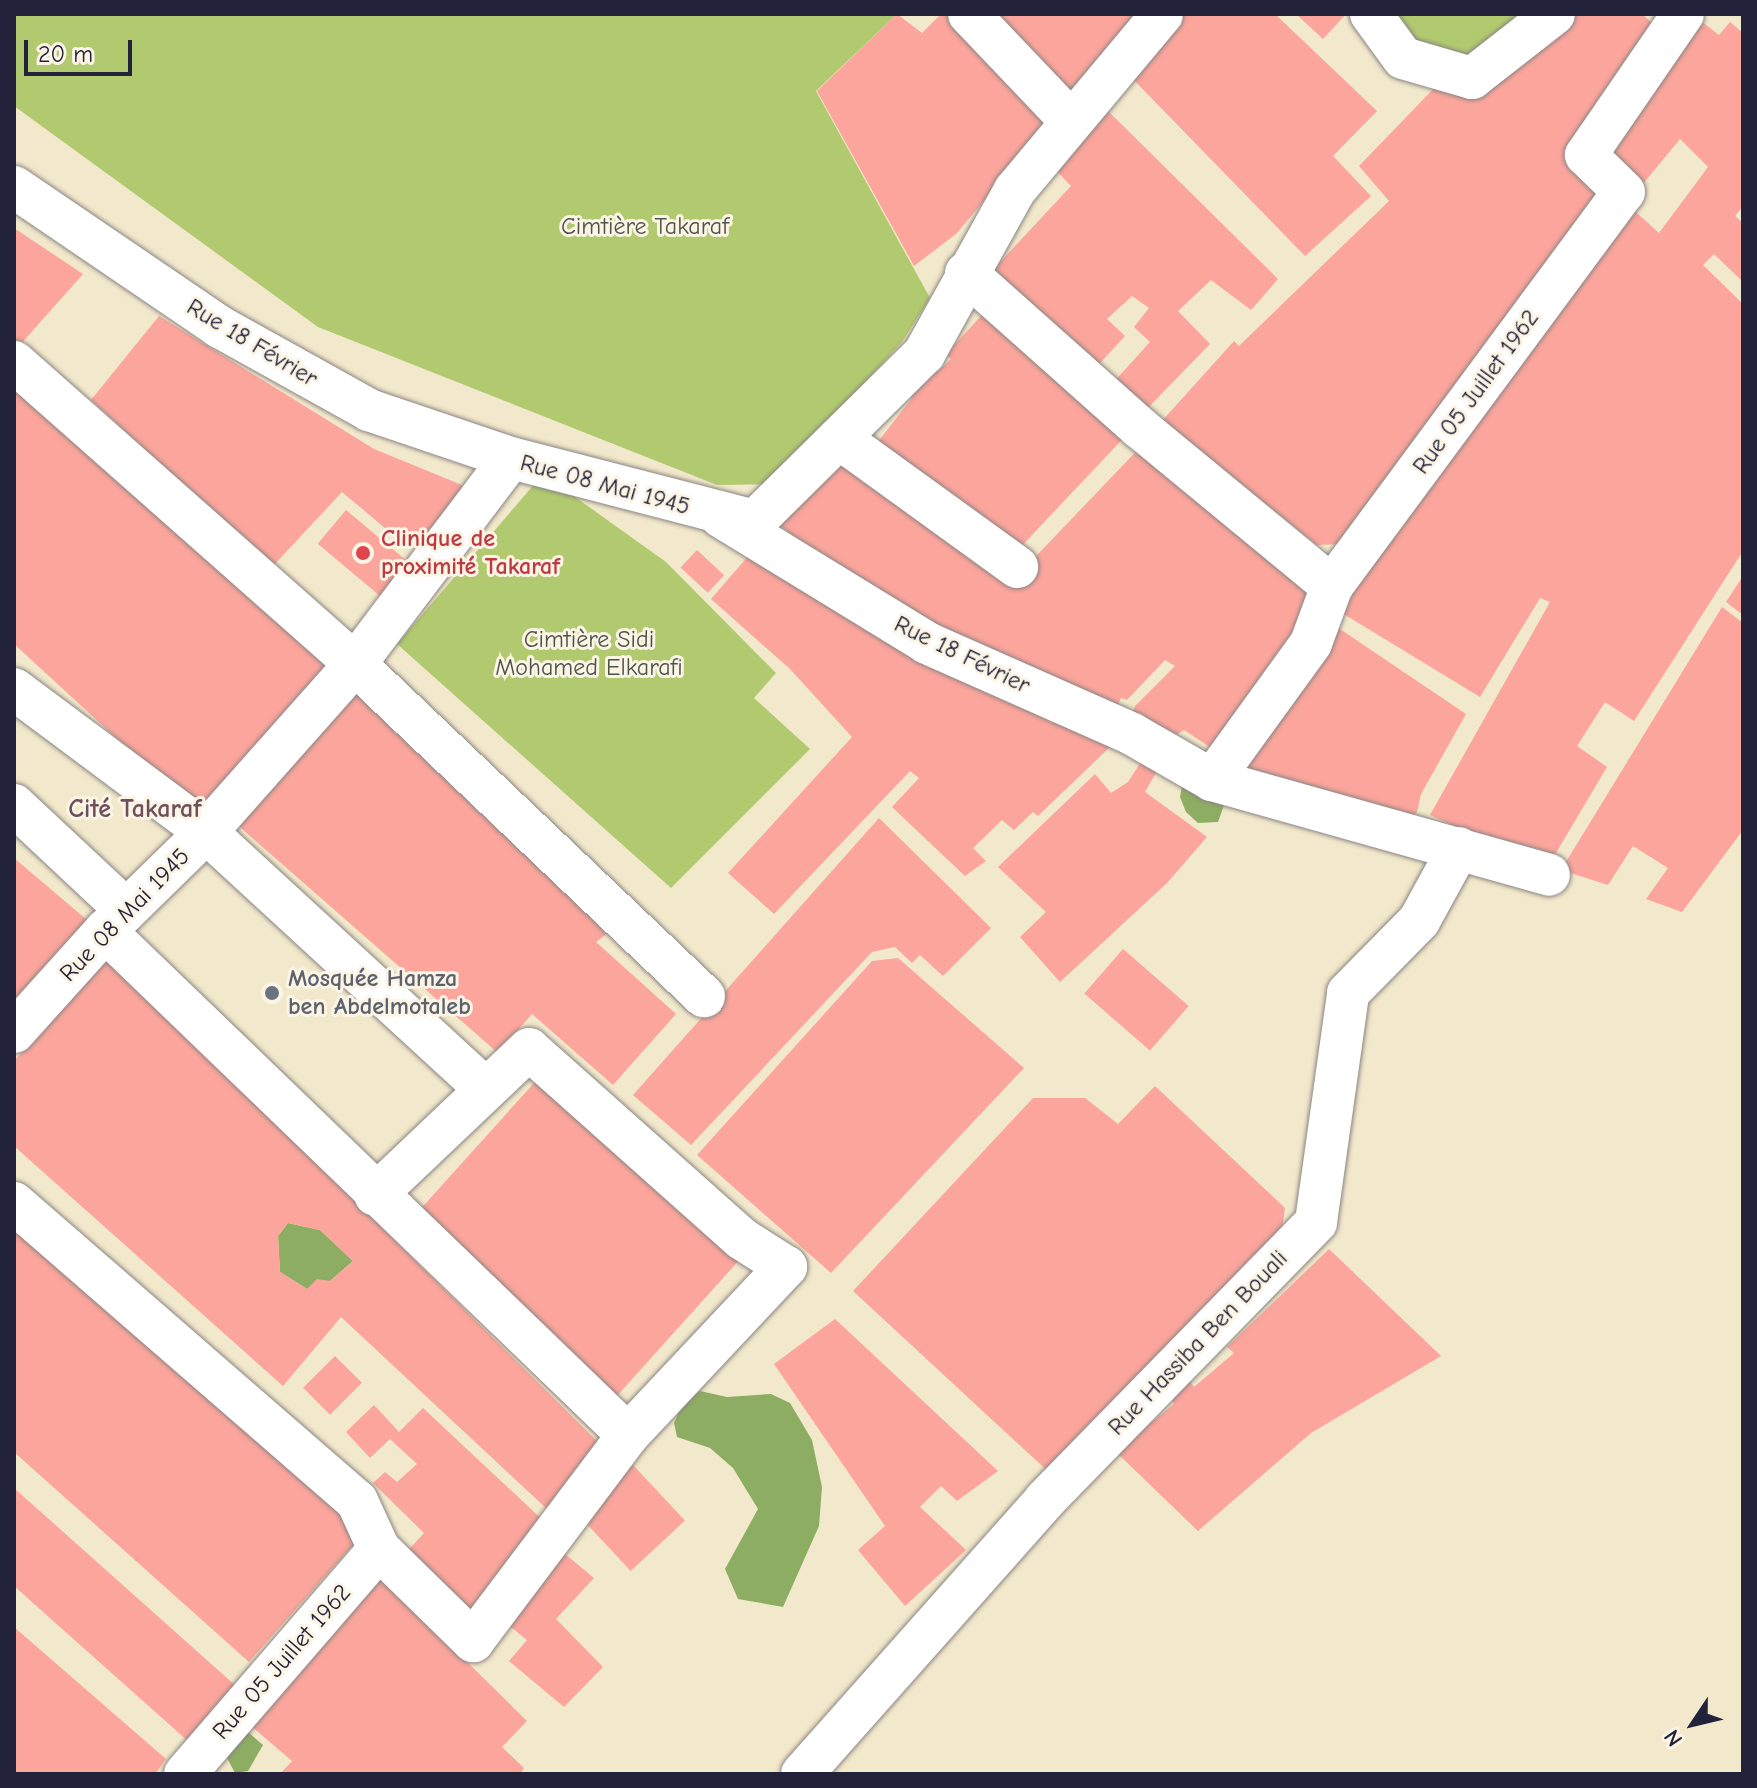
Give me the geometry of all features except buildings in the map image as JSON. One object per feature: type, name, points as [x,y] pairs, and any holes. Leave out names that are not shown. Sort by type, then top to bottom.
[{"type":"street","points":[[969,14],[1069,119]]},
{"type":"street","name":"Rue 08 Mai 1945","points":[[14,1032],[115,920],[206,832],[355,664],[511,458],[719,515],[755,521],[924,354],[966,273],[1015,190],[1069,119],[1162,14]]},
{"type":"street","points":[[1371,14],[1403,58],[1472,78],[1554,14]]},
{"type":"street","name":"Rue 05 Juillet 1962","points":[[1212,780],[1311,643],[1332,586],[1624,192],[1586,155],[1681,15]]},
{"type":"street","name":"Rue 18 Février","points":[[14,187],[220,327],[369,410],[511,458]]},
{"type":"street","points":[[966,273],[1140,428],[1332,586]]},
{"type":"street","points":[[14,362],[355,664],[704,996]]},
{"type":"street","points":[[839,438],[1017,567]]},
{"type":"street","name":"Rue 18 Février","points":[[719,515],[927,643],[1132,734],[1212,780],[1549,875]]},
{"type":"street","points":[[14,689],[206,832],[484,1088]]},
{"type":"street","points":[[14,805],[115,920],[375,1195],[628,1435]]},
{"type":"street","name":"Rue Hassiba Ben Bouali","points":[[802,1774],[1045,1500],[1316,1222],[1348,993],[1419,921],[1459,848]]},
{"type":"street","points":[[14,1203],[357,1501],[379,1549],[473,1641],[628,1435],[786,1267],[742,1239],[529,1049],[484,1088],[375,1195]]},
{"type":"street","name":"Rue 05 Juillet 1962","points":[[185,1774],[379,1549]]},
{"type":"green space","name":"Cimtière Takaraf","points":[[14,14],[897,14],[816,91],[930,298],[902,342],[771,484],[717,485],[318,327],[14,106]]},
{"type":"green space","points":[[1384,14],[1533,14],[1465,67],[1417,51]]},
{"type":"green space","name":"Cimtière Sidi Mohamed Elkarafi","points":[[543,474],[666,562],[776,673],[754,698],[810,749],[671,888],[397,644]]},
{"type":"green space","points":[[1184,775],[1227,797],[1218,822],[1198,823],[1186,812],[1180,797]]},
{"type":"green space","points":[[288,1223],[320,1230],[353,1261],[330,1281],[307,1289],[280,1272],[278,1236]]},
{"type":"green space","points":[[700,1391],[727,1397],[771,1394],[790,1403],[812,1440],[822,1487],[819,1526],[783,1607],[738,1599],[725,1569],[758,1509],[733,1468],[710,1448],[677,1437],[674,1423],[682,1405]]},
{"type":"green space","points":[[247,1731],[263,1745],[248,1771],[235,1773],[227,1758],[230,1743]]},
{"type":"place","name":"Clinique de proximité Takaraf","points":[[363,553]]},
{"type":"place","name":"Mosquée Hamza ben Abdelmotaleb","points":[[272,993]]},
{"type":"district","name":"Cité Takaraf","points":[[135,810]]}]
